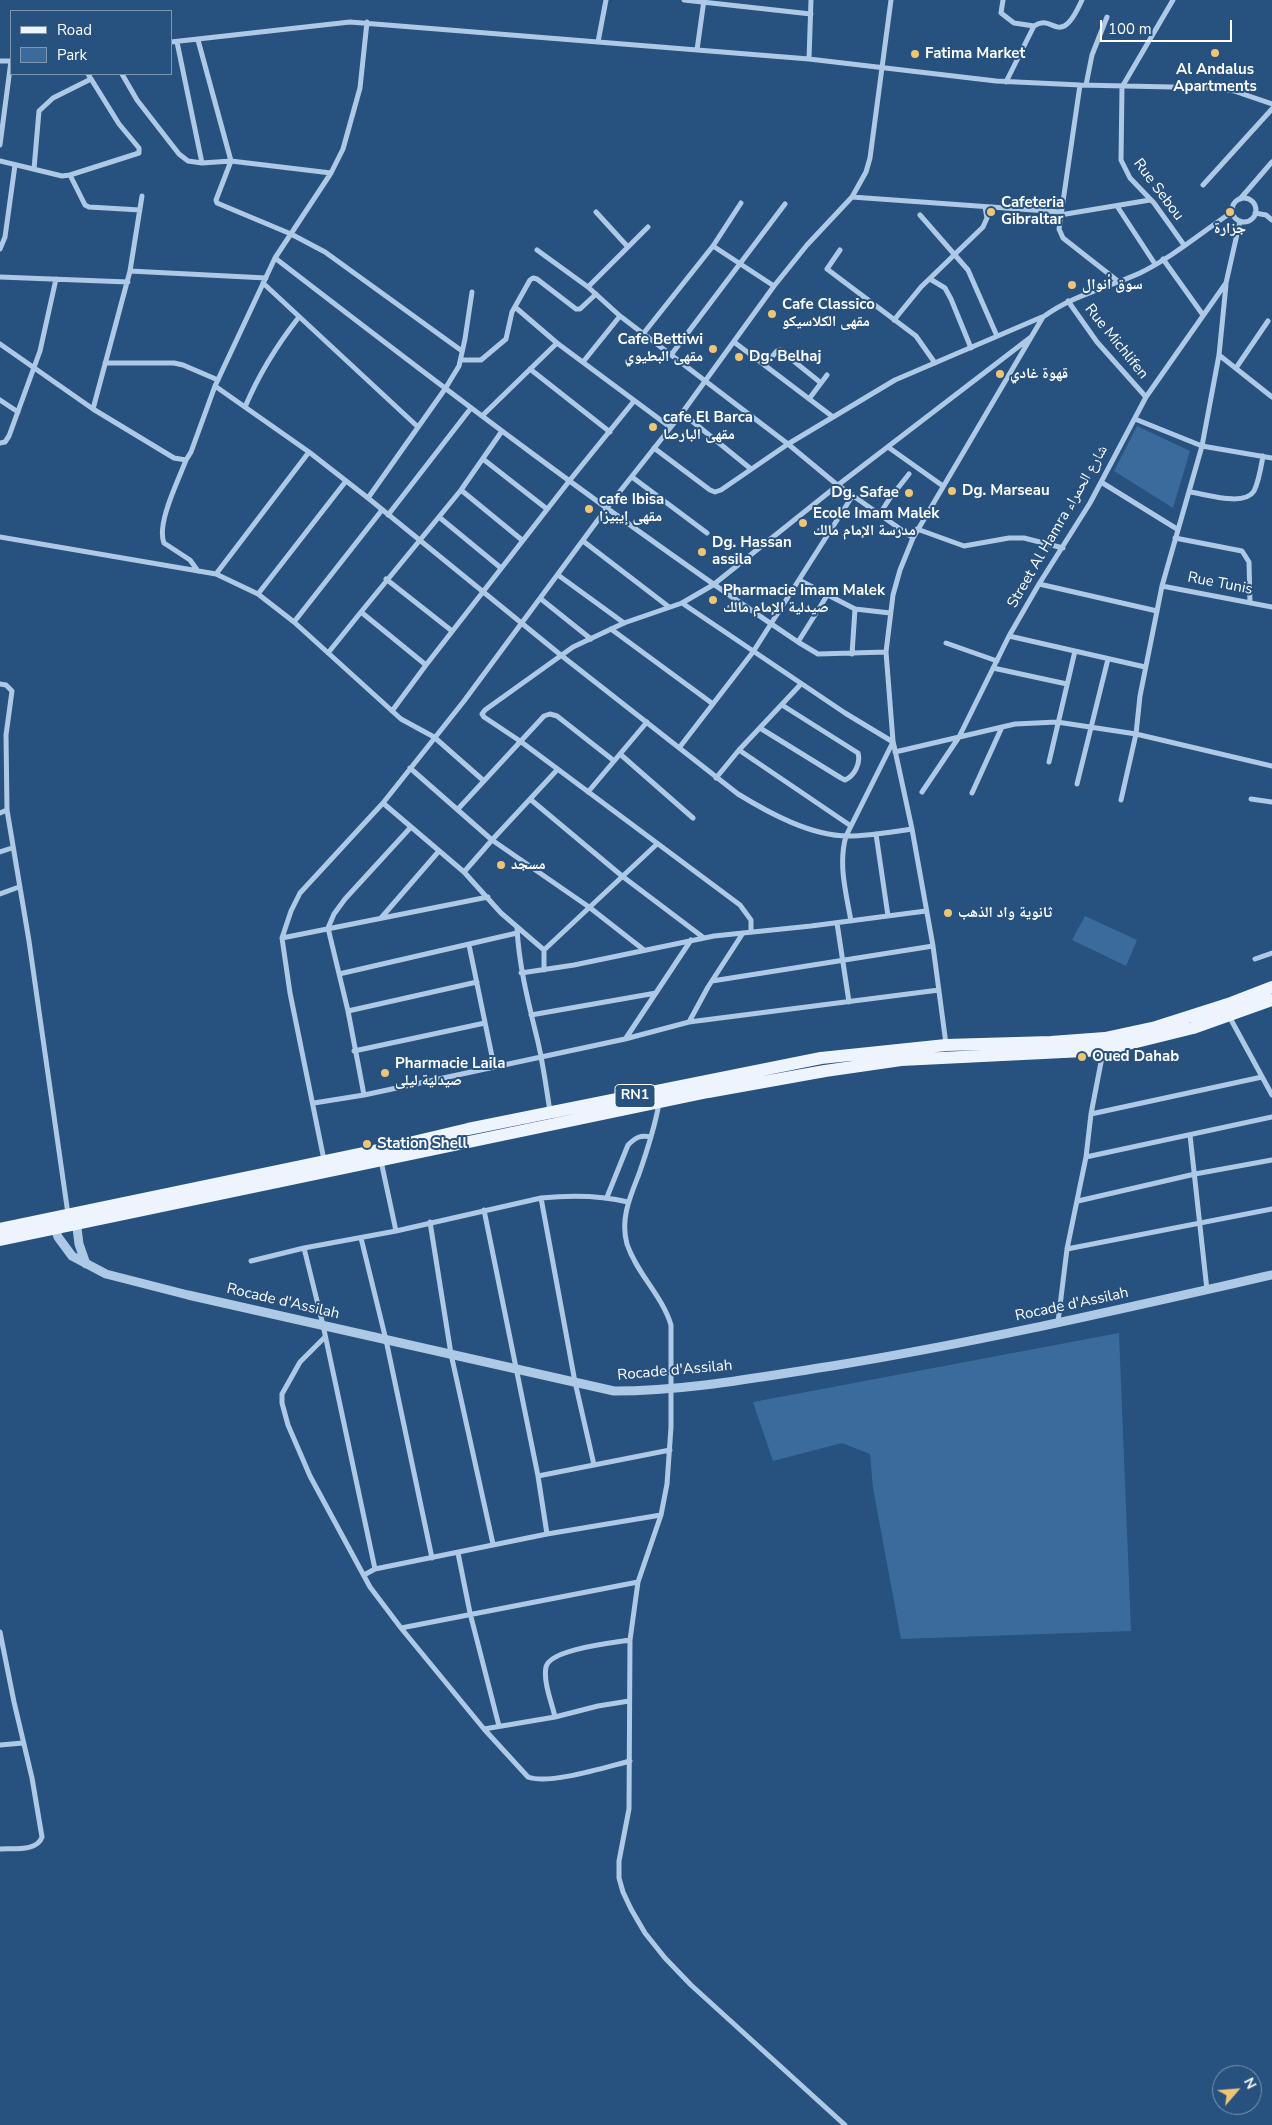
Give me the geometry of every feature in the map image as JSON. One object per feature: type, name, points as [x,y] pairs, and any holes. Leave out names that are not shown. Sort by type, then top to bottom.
[{"type":"main road","name":"RN1","points":[[1104,1044],[1228,1004],[1272,987]]},
{"type":"main road","name":"RN1","points":[[0,1240],[73,1217],[324,1160],[550,1112],[901,1060],[946,1051],[1104,1044],[1193,1028],[1272,1000]]},
{"type":"main road","name":"RN1","points":[[73,1217],[381,1161],[661,1096]]},
{"type":"main road","name":"RN1","points":[[0,1229],[53,1224]]},
{"type":"street","points":[[598,42],[606,0]]},
{"type":"street","points":[[684,0],[811,14]]},
{"type":"street","points":[[809,59],[812,0]]},
{"type":"street","points":[[324,1160],[314,1103],[290,993],[282,938],[291,911],[300,893],[383,803],[434,736],[464,701],[606,509],[682,413],[774,286],[807,245],[852,197],[866,172],[870,158],[891,0]]},
{"type":"street","points":[[1003,0],[1001,13],[1014,23],[1034,26],[1042,23],[1061,28],[1066,27],[1075,16],[1082,0]]},
{"type":"street","points":[[1122,87],[1173,0]]},
{"type":"street","points":[[697,50],[704,2]]},
{"type":"street","points":[[1086,85],[1092,56],[1107,17]]},
{"type":"street","points":[[202,163],[174,42],[340,22],[367,22],[809,59],[1006,82],[1122,87],[1217,88],[1234,91],[1272,104]]},
{"type":"street","points":[[198,572],[190,560],[164,543],[165,517],[215,386],[264,280],[290,234],[331,173],[343,149],[360,88],[367,22]]},
{"type":"street","points":[[1006,82],[1034,26]]},
{"type":"street","points":[[198,40],[231,161],[216,203],[290,234],[325,252],[462,351]]},
{"type":"street","points":[[0,145],[10,69]]},
{"type":"street","points":[[123,75],[137,100],[179,154],[188,161],[202,163],[231,161],[331,173]]},
{"type":"street","points":[[0,161],[62,176],[138,153],[140,151],[119,124],[89,76],[52,98],[39,111],[34,169]]},
{"type":"street","points":[[1080,85],[1058,229],[1063,238],[1119,282]]},
{"type":"street","name":"Rue Sebou","points":[[1122,87],[1121,160],[1130,178],[1150,200],[1184,245]]},
{"type":"street","points":[[1203,185],[1272,109]]},
{"type":"street","points":[[654,448],[715,492],[721,490],[788,444],[895,380],[1043,316],[1057,306],[1097,288],[1119,282],[1155,264],[1232,212],[1234,204],[1272,162]]},
{"type":"street","points":[[0,248],[15,165]]},
{"type":"street","points":[[70,175],[85,204],[89,207],[140,210]]},
{"type":"street","points":[[93,409],[128,282],[142,196]]},
{"type":"street","points":[[852,197],[1060,214],[1150,200]]},
{"type":"street","points":[[1232,212],[1240,221],[1251,220],[1255,213],[1254,205],[1252,202],[1240,199]]},
{"type":"street","points":[[643,334],[713,246],[741,203]]},
{"type":"street","points":[[671,355],[785,204]]},
{"type":"street","points":[[1118,206],[1155,264]]},
{"type":"street","points":[[894,320],[921,287],[983,227],[987,218],[985,207]]},
{"type":"street","points":[[596,212],[628,247]]},
{"type":"street","points":[[1255,213],[1266,214],[1272,220]]},
{"type":"street","points":[[920,215],[968,270],[997,336]]},
{"type":"street","name":"Street Al Hamra شارع الحمراء","points":[[922,792],[959,737],[1009,636],[1101,482],[1146,397],[1226,283],[1240,221]]},
{"type":"street","points":[[588,287],[648,227]]},
{"type":"street","points":[[713,246],[774,286]]},
{"type":"street","points":[[537,250],[588,287],[620,316],[706,380],[838,485],[913,538]]},
{"type":"street","points":[[840,250],[826,267],[827,269],[916,336],[935,363]]},
{"type":"street","points":[[275,258],[445,389],[570,480],[606,509],[713,585],[798,642],[818,654],[886,652]]},
{"type":"street","points":[[1163,259],[1203,314]]},
{"type":"street","points":[[130,271],[264,280],[299,317],[418,427]]},
{"type":"street","points":[[0,277],[128,282]]},
{"type":"street","points":[[461,360],[482,360],[506,339],[512,312],[530,280],[533,278],[537,278],[576,309],[580,309],[596,294]]},
{"type":"street","points":[[0,443],[5,442],[9,436],[40,351],[56,279]]},
{"type":"street","points":[[930,279],[945,288],[971,348]]},
{"type":"street","points":[[1121,800],[1136,734],[1145,667],[1162,586],[1202,446],[1219,355],[1226,283]]},
{"type":"street","points":[[368,498],[445,389],[461,360],[472,292]]},
{"type":"street","name":"Rue Michlifen","points":[[1068,302],[1097,342],[1146,397]]},
{"type":"street","points":[[516,307],[557,344],[670,427]]},
{"type":"street","points":[[583,362],[620,316]]},
{"type":"street","points":[[946,1051],[933,946],[912,829],[893,742],[886,652],[890,613],[900,570],[913,538],[1043,316]]},
{"type":"street","points":[[245,407],[256,380],[274,350],[299,317]]},
{"type":"street","points":[[1236,368],[1268,321]]},
{"type":"street","points":[[751,932],[751,920],[740,905],[482,714],[562,656],[591,638],[624,623],[682,603],[713,585],[838,485],[1031,337]]},
{"type":"street","points":[[734,342],[833,417]]},
{"type":"street","points":[[0,344],[93,409],[174,458],[186,460]]},
{"type":"street","points":[[482,416],[557,344]]},
{"type":"street","points":[[765,365],[780,350],[821,383]]},
{"type":"street","points":[[1219,355],[1272,397]]},
{"type":"street","points":[[105,363],[174,363],[218,380]]},
{"type":"street","points":[[530,369],[610,432]]},
{"type":"street","points":[[809,399],[827,375]]},
{"type":"street","points":[[215,386],[309,452],[716,778],[765,810],[808,828],[846,836],[912,829]]},
{"type":"street","points":[[0,400],[18,412]]},
{"type":"street","points":[[392,711],[482,591],[634,401]]},
{"type":"street","points":[[388,515],[471,408]]},
{"type":"street","points":[[682,413],[751,469]]},
{"type":"street","points":[[1135,418],[1202,446],[1272,458]]},
{"type":"street","points":[[328,653],[386,579],[461,490],[502,431]]},
{"type":"street","points":[[888,447],[943,486]]},
{"type":"street","points":[[216,574],[309,452]]},
{"type":"street","points":[[1190,492],[1238,500],[1246,498],[1255,489],[1263,456]]},
{"type":"street","points":[[483,459],[547,509]]},
{"type":"street","points":[[879,515],[909,474]]},
{"type":"street","points":[[632,477],[707,533]]},
{"type":"street","points":[[258,594],[346,481]]},
{"type":"street","points":[[1101,482],[1177,529]]},
{"type":"street","points":[[461,490],[522,540]]},
{"type":"street","points":[[679,748],[753,652],[853,495]]},
{"type":"street","points":[[294,622],[382,510]]},
{"type":"street","points":[[439,517],[501,568]]},
{"type":"street","points":[[918,529],[964,546],[1009,538],[1024,538],[1062,548]]},
{"type":"street","points":[[0,537],[216,574],[258,594],[294,622],[392,711],[412,726],[434,736],[484,780]]},
{"type":"street","points":[[1175,538],[1242,551],[1249,562],[1250,603]]},
{"type":"street","points":[[583,540],[669,607]]},
{"type":"street","points":[[558,575],[624,623]]},
{"type":"street","points":[[386,579],[452,631]]},
{"type":"street","points":[[799,580],[854,609],[890,613]]},
{"type":"street","points":[[1039,584],[1158,611]]},
{"type":"street","name":"Rue Tunis","points":[[1162,586],[1272,607]]},
{"type":"street","points":[[798,642],[828,594]]},
{"type":"street","points":[[541,599],[591,638]]},
{"type":"street","points":[[682,603],[801,684],[893,742]]},
{"type":"street","points":[[852,654],[854,609]]},
{"type":"street","points":[[361,612],[426,665]]},
{"type":"street","points":[[611,629],[713,704]]},
{"type":"street","points":[[1009,636],[1145,667]]},
{"type":"street","points":[[946,643],[997,661]]},
{"type":"street","points":[[1049,762],[1075,651]]},
{"type":"street","points":[[1077,784],[1108,659]]},
{"type":"street","points":[[993,668],[1067,684]]},
{"type":"street","points":[[0,684],[6,685],[12,691],[3,736],[3,772],[12,848],[20,887],[73,1217],[86,1264]]},
{"type":"street","points":[[716,778],[739,750],[801,684]]},
{"type":"street","points":[[760,728],[840,778],[845,780],[850,777],[858,765],[858,753],[782,706]]},
{"type":"street","points":[[458,809],[544,716],[550,714],[557,716],[613,760]]},
{"type":"street","points":[[588,792],[613,760],[647,722]]},
{"type":"street","points":[[895,752],[1002,726],[1058,722],[1136,734],[1272,766]]},
{"type":"street","points":[[972,793],[1002,726]]},
{"type":"street","points":[[851,921],[844,884],[842,850],[846,836],[893,742]]},
{"type":"street","points":[[739,750],[851,826]]},
{"type":"street","points":[[620,754],[693,818]]},
{"type":"street","points":[[410,768],[492,840],[589,907],[644,950]]},
{"type":"street","points":[[464,872],[557,770]]},
{"type":"street","points":[[1251,798],[1272,802]]},
{"type":"street","points":[[530,799],[622,876],[704,938]]},
{"type":"street","points":[[383,803],[464,872],[517,930],[544,950]]},
{"type":"street","points":[[0,813],[7,810]]},
{"type":"street","points":[[364,1095],[354,1051],[348,1010],[328,928],[334,914],[345,899],[411,827]]},
{"type":"street","points":[[876,834],[888,916]]},
{"type":"street","points":[[544,970],[544,950],[657,844]]},
{"type":"street","points":[[0,852],[12,848]]},
{"type":"street","points":[[381,918],[439,851]]},
{"type":"street","points":[[0,894],[20,887]]},
{"type":"street","points":[[282,938],[488,897]]},
{"type":"street","points":[[522,972],[574,965],[704,938],[926,911]]},
{"type":"street","points":[[837,923],[849,1002]]},
{"type":"street","points":[[339,974],[469,945],[517,930]]},
{"type":"street","points":[[517,930],[522,972],[541,1057],[550,1112]]},
{"type":"street","points":[[689,1022],[712,981],[743,933]]},
{"type":"street","points":[[625,1039],[691,940]]},
{"type":"street","points":[[469,945],[494,1066]]},
{"type":"street","points":[[712,981],[933,946]]},
{"type":"street","points":[[1255,959],[1272,953]]},
{"type":"street","points":[[348,1010],[477,982]]},
{"type":"street","points":[[314,1103],[364,1095],[625,1039],[689,1022],[939,990]]},
{"type":"street","points":[[531,1015],[656,993]]},
{"type":"street","points":[[1229,1015],[1272,1095]]},
{"type":"street","points":[[354,1051],[485,1023]]},
{"type":"street","points":[[1058,1322],[1067,1249],[1078,1201],[1104,1044]]},
{"type":"street","points":[[1091,1114],[1262,1077]]},
{"type":"street","points":[[661,1096],[651,1137],[628,1202],[624,1231],[635,1262],[666,1310],[671,1325],[671,1388],[670,1450],[667,1484],[661,1515],[638,1582],[630,1640],[629,1809],[619,1861],[619,1878],[623,1892],[646,1933],[691,1985],[845,2125]]},
{"type":"street","points":[[1086,1156],[1272,1117]]},
{"type":"street","points":[[1190,1135],[1207,1290]]},
{"type":"street","points":[[607,1197],[628,1145],[634,1138],[640,1136],[651,1137]]},
{"type":"street","points":[[1078,1201],[1195,1174],[1272,1160]]},
{"type":"street","points":[[381,1161],[396,1231]]},
{"type":"street","points":[[252,1262],[304,1248],[396,1231],[541,1198],[563,1196],[607,1197],[628,1202]]},
{"type":"street","points":[[541,1198],[575,1382],[594,1465]]},
{"type":"street","points":[[1067,1249],[1272,1209]]},
{"type":"street","points":[[484,1210],[538,1476],[547,1534]]},
{"type":"street","points":[[430,1222],[451,1354],[492,1544]]},
{"type":"street","name":"Rocade d'Assilah","points":[[53,1224],[72,1256],[106,1274],[386,1340],[614,1390],[671,1388],[777,1375],[870,1360],[1058,1322],[1272,1275]]},
{"type":"street","points":[[362,1238],[386,1340],[432,1558]]},
{"type":"street","points":[[304,1248],[323,1325],[375,1569]]},
{"type":"street","points":[[325,1337],[300,1362],[292,1373],[282,1394],[282,1403],[291,1432],[310,1476],[370,1587],[401,1628],[521,1771],[536,1780],[557,1778],[630,1761]]},
{"type":"street","points":[[538,1476],[670,1450]]},
{"type":"street","points":[[364,1575],[375,1569],[458,1554],[492,1544],[661,1515]]},
{"type":"street","points":[[458,1554],[470,1613],[499,1726]]},
{"type":"street","points":[[401,1628],[470,1613],[638,1582]]},
{"type":"street","points":[[0,1634],[32,1778],[42,1837],[40,1843],[34,1847],[0,1849]]},
{"type":"street","points":[[556,1717],[546,1682],[548,1663],[554,1657],[571,1651],[630,1640]]},
{"type":"street","points":[[484,1729],[556,1717],[598,1706],[629,1701]]},
{"type":"street","points":[[0,1745],[23,1743]]},
{"type":"green space","points":[[1137,426],[1190,451],[1173,508],[1114,471]]},
{"type":"green space","points":[[1085,916],[1137,940],[1126,966],[1072,940]]},
{"type":"green space","points":[[1119,1333],[1131,1631],[901,1639],[873,1488],[870,1454],[842,1443],[773,1461],[753,1402]]},
{"type":"place","name":"Al Andalus Apartments","points":[[1215,53]]},
{"type":"place","name":"Fatima Market","points":[[915,54]]},
{"type":"place","name":"Cafeteria Gibraltar","points":[[991,212]]},
{"type":"place","name":"جزارة","points":[[1230,212]]},
{"type":"place","name":"سوق أنوال","points":[[1072,285]]},
{"type":"place","name":"Cafe Classico مقهى الكلاسيكو","points":[[772,314]]},
{"type":"place","name":"Cafe Bettiwi مقهى البطيوي","points":[[713,349]]},
{"type":"place","name":"Dg. Belhaj","points":[[739,357]]},
{"type":"place","name":"قهوة غادي","points":[[1000,374]]},
{"type":"place","name":"cafe El Barca مقهى البارصا","points":[[653,427]]},
{"type":"place","name":"Dg. Marseau","points":[[952,491]]},
{"type":"place","name":"Dg. Safae","points":[[909,493]]},
{"type":"place","name":"cafe Ibisa مقهى إيبيزا","points":[[589,509]]},
{"type":"place","name":"Ecole Imam Malek مدرسة الإمام مالك","points":[[803,523]]},
{"type":"place","name":"Dg. Hassan assila","points":[[702,552]]},
{"type":"place","name":"Pharmacie Imam Malek صيدلية الإمام مالك","points":[[713,600]]},
{"type":"place","name":"مسجد","points":[[501,865]]},
{"type":"place","name":"ثانوية واد الذهب","points":[[948,913]]},
{"type":"place","name":"Oued Dahab","points":[[1082,1057]]},
{"type":"place","name":"Pharmacie Laila صيدلية ليلى","points":[[385,1073]]},
{"type":"place","name":"Station Shell","points":[[367,1144]]}]
